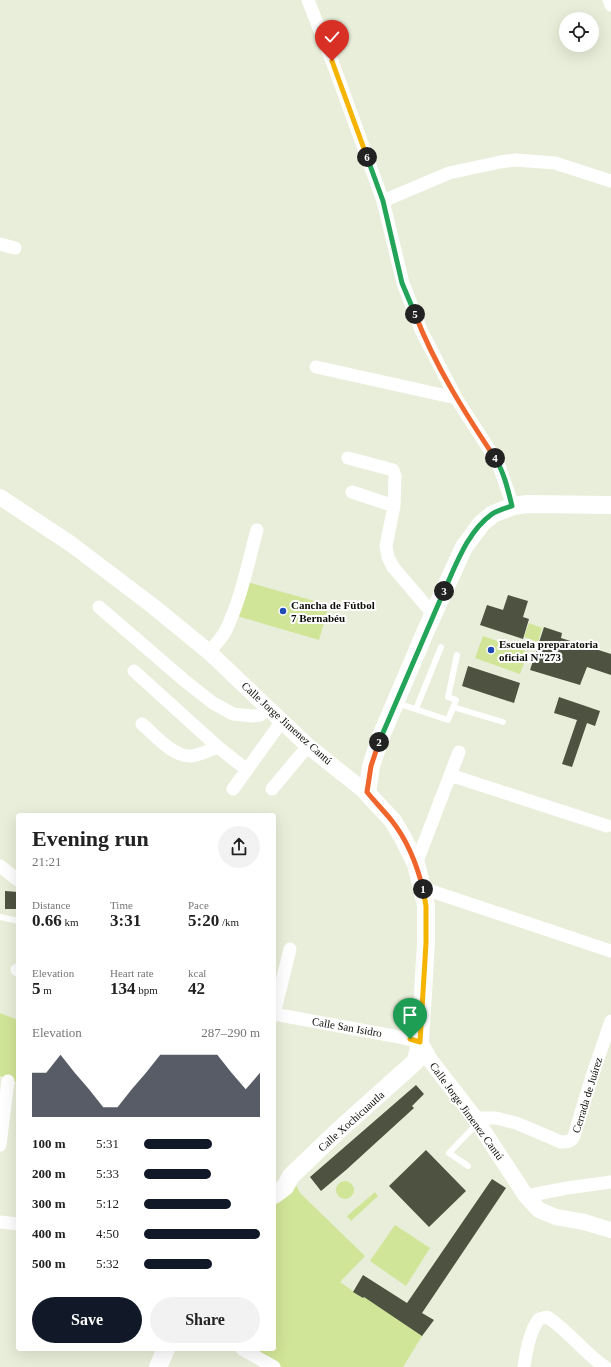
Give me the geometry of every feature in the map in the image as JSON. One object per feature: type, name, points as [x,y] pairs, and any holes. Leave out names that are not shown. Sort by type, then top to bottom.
[{"type":"main road","points":[[367,792],[371,766],[380,736],[464,547],[482,523],[493,514],[512,506],[528,504],[611,504]]},
{"type":"main road","name":"Calle Jorge Jimenez Cantú","points":[[367,792],[393,821],[416,864],[426,906],[426,943],[420,1042]]},
{"type":"main road","name":"Calle Xochicuautla","points":[[276,1194],[285,1187],[291,1176],[338,1131],[416,1061],[420,1042]]},
{"type":"main road","points":[[158,1367],[165,1351]]},
{"type":"street","points":[[308,0],[383,201],[402,283],[421,330],[456,398],[498,464],[507,485],[512,506]]},
{"type":"street","points":[[609,0],[611,5]]},
{"type":"street","points":[[383,201],[449,174],[500,162],[516,160],[555,162],[611,181]]},
{"type":"street","points":[[0,244],[15,248]]},
{"type":"street","points":[[316,367],[456,398]]},
{"type":"street","points":[[348,458],[393,470],[395,476],[394,506],[386,546],[388,557],[393,567],[433,614]]},
{"type":"street","points":[[352,492],[394,506]]},
{"type":"street","name":"Calle Jorge Jimenez Cantú","points":[[0,497],[71,544],[154,607],[209,652],[308,746],[367,792]]},
{"type":"street","points":[[209,652],[225,631],[234,609],[247,569],[257,530]]},
{"type":"street","points":[[99,606],[185,681],[213,703],[233,714],[252,716],[260,715],[268,708]]},
{"type":"street","points":[[134,671],[218,747],[247,770]]},
{"type":"street","points":[[233,789],[282,721]]},
{"type":"street","points":[[142,724],[173,752],[183,756],[192,756],[218,747]]},
{"type":"street","points":[[272,789],[308,746]]},
{"type":"street","points":[[416,864],[459,752]]},
{"type":"street","points":[[450,775],[607,826]]},
{"type":"street","points":[[0,866],[16,878]]},
{"type":"street","points":[[422,888],[611,952]]},
{"type":"street","points":[[276,1006],[290,949]]},
{"type":"street","name":"Calle San Isidro","points":[[276,1014],[420,1042]]},
{"type":"street","name":"Cerrada de Juárez","points":[[477,1121],[496,1118],[516,1122],[560,1142],[571,1141],[574,1136],[592,1076],[611,1021]]},
{"type":"street","name":"Calle Jorge Jimenez Cantú","points":[[420,1042],[430,1060],[477,1121],[526,1196],[539,1210],[556,1217],[584,1222],[611,1230]]},
{"type":"street","points":[[0,1145],[8,1081]]},
{"type":"street","points":[[526,1196],[567,1188],[611,1182]]},
{"type":"street","points":[[0,1222],[16,1224]]},
{"type":"street","points":[[524,1366],[527,1346],[533,1327],[539,1319],[547,1316],[605,1367]]},
{"type":"street","points":[[246,1351],[274,1367]]},
{"type":"lane","points":[[416,709],[441,646]]},
{"type":"lane","points":[[396,702],[448,720],[456,700],[448,697],[457,655]]},
{"type":"lane","points":[[453,707],[503,722]]},
{"type":"lane","points":[[0,917],[16,921]]},
{"type":"lane","points":[[468,1166],[449,1153],[473,1128],[477,1121]]},
{"type":"green space","name":"Cancha de Fútbol 7 Bernabéu","points":[[247,582],[329,605],[319,640],[237,616]]},
{"type":"green space","points":[[529,623],[542,628],[538,642],[524,637]]},
{"type":"green space","points":[[483,636],[528,652],[520,674],[475,658]]},
{"type":"green space","points":[[0,1013],[16,1019],[16,1082],[0,1076]]},
{"type":"green space","points":[[345,1181],[351,1184],[354,1190],[351,1196],[345,1199],[339,1196],[336,1190],[339,1184]]},
{"type":"green space","points":[[296,1185],[300,1193],[365,1256],[340,1282],[363,1298],[374,1282],[422,1336],[403,1367],[282,1367],[253,1351],[276,1351],[276,1201]]},
{"type":"green space","points":[[375,1192],[378,1196],[351,1221],[347,1216]]},
{"type":"green space","points":[[395,1225],[430,1248],[406,1286],[370,1261]]},
{"type":"building","points":[[508,595],[528,601],[523,617],[529,619],[523,639],[480,625],[487,605],[503,610]]},
{"type":"building","points":[[544,627],[562,633],[561,638],[611,654],[611,675],[587,667],[580,685],[530,670]]},
{"type":"building","points":[[468,666],[520,683],[514,703],[462,686]]},
{"type":"building","points":[[559,697],[600,711],[595,726],[587,723],[572,767],[562,764],[577,720],[554,713]]},
{"type":"building","points":[[5,891],[16,892],[16,909],[5,909]]},
{"type":"building","points":[[416,1085],[424,1094],[412,1106],[414,1108],[321,1191],[310,1177]]},
{"type":"building","points":[[426,1150],[466,1191],[429,1227],[389,1186]]},
{"type":"building","points":[[492,1179],[506,1188],[422,1313],[434,1320],[422,1336],[364,1297],[363,1298],[353,1292],[363,1275],[407,1303]]},
{"type":"place","name":"Cancha de Fútbol 7 Bernabéu","points":[[283,611]]},
{"type":"place","name":"Escuela preparatoria oficial N\"273","points":[[491,650]]},
{"type":"route","points":[[332,61],[383,201],[402,283],[421,330],[456,398],[498,464],[507,485],[512,506],[493,514],[482,523],[464,547],[380,736],[371,766],[367,792],[393,821],[403,838],[416,864],[426,906],[426,943],[420,1042],[410,1039]]}]
